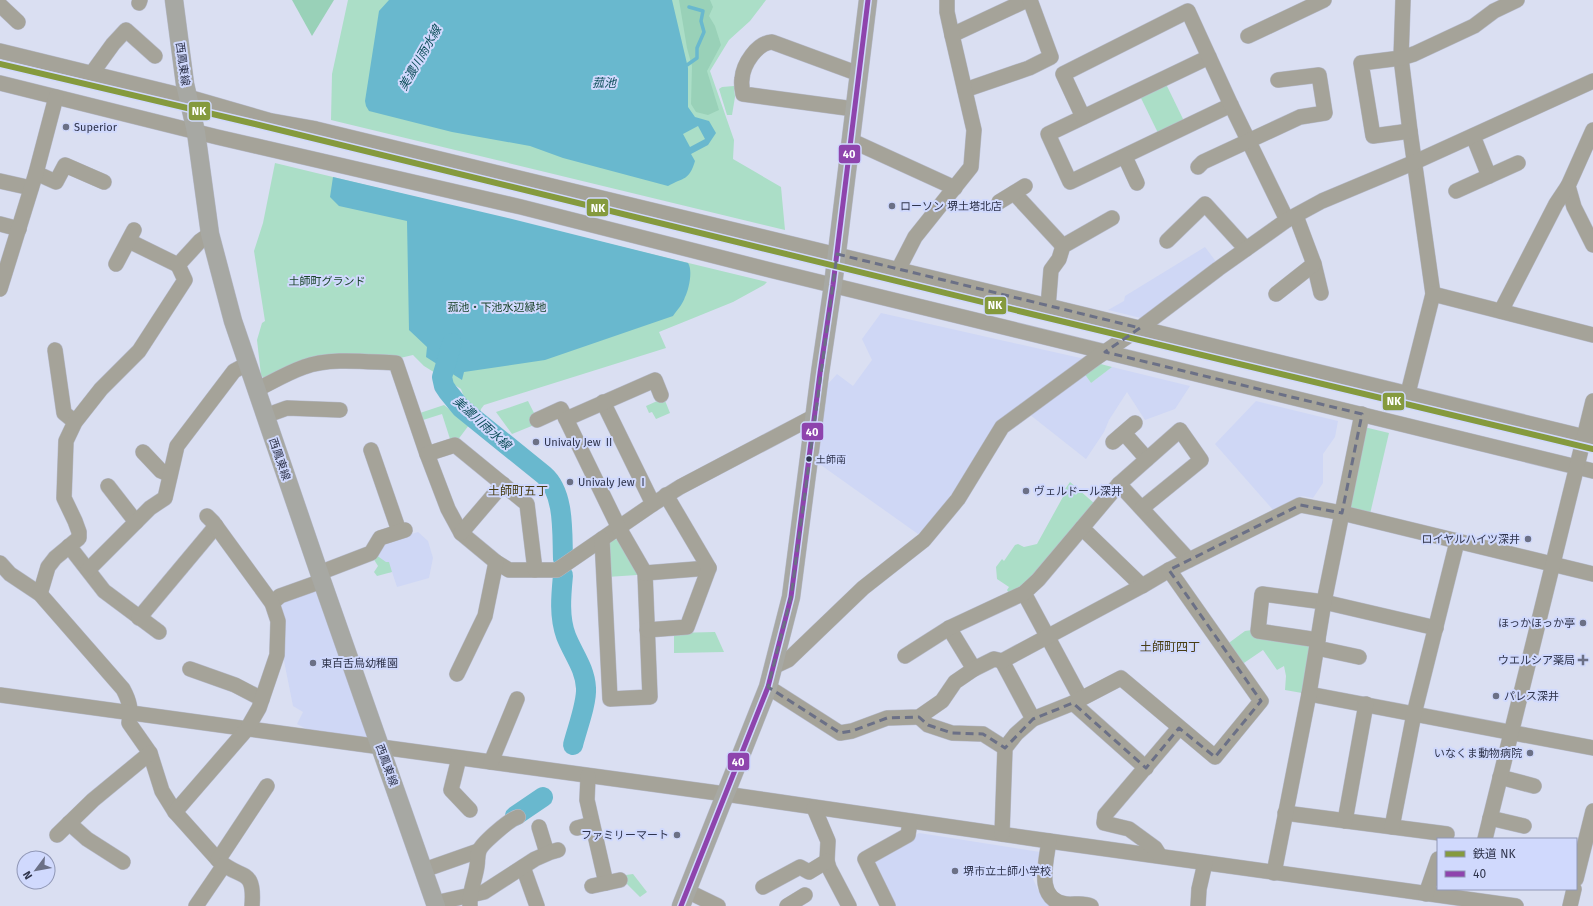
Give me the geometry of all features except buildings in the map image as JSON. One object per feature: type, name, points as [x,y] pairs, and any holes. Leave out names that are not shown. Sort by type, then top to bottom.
[{"type":"main road","name":"西鳳東線","points":[[174,0],[188,96],[196,132],[210,234],[233,321],[380,747],[436,904]]},
{"type":"main road","points":[[684,898],[768,687],[791,597],[820,373],[834,285],[850,140],[868,0]]},
{"type":"street","points":[[898,270],[915,237],[971,167],[974,130],[947,12],[947,0]]},
{"type":"street","points":[[952,35],[1026,0]]},
{"type":"street","points":[[965,90],[1029,68],[1051,57],[1030,0]]},
{"type":"street","points":[[1248,36],[1324,0]]},
{"type":"street","points":[[1403,0],[1401,58],[1433,294],[1408,393]]},
{"type":"street","points":[[1410,131],[1373,136],[1361,63],[1401,58],[1414,54],[1474,26],[1494,11],[1517,0]]},
{"type":"street","points":[[0,5],[18,22]]},
{"type":"street","points":[[1083,117],[1063,74],[1188,11],[1231,105],[1314,264],[1321,293]]},
{"type":"street","points":[[92,73],[113,44],[126,30],[155,56]]},
{"type":"street","points":[[854,109],[743,94],[742,78],[752,55],[765,44],[772,42],[858,74]]},
{"type":"street","points":[[0,51],[188,96],[271,121],[331,133],[837,254],[1048,307],[1140,328],[1589,438]]},
{"type":"street","points":[[1209,57],[1048,134],[1070,182],[1231,105]]},
{"type":"street","points":[[1198,166],[1203,162],[1300,116],[1325,113],[1319,75],[1278,80]]},
{"type":"street","points":[[773,667],[788,660],[864,588],[924,540],[958,500],[1002,427],[1140,328],[1246,249],[1291,218],[1322,201],[1415,162],[1593,82]]},
{"type":"street","points":[[0,83],[196,132],[521,206],[1105,352],[1593,471]]},
{"type":"street","points":[[0,289],[6,252],[19,229],[36,173],[56,96]]},
{"type":"street","points":[[1501,311],[1556,204],[1568,186],[1593,130]]},
{"type":"street","points":[[1473,136],[1489,176]]},
{"type":"street","points":[[850,140],[955,188]]},
{"type":"street","points":[[1125,156],[1137,183]]},
{"type":"street","points":[[1456,191],[1518,163]]},
{"type":"street","points":[[36,173],[56,182],[65,165],[104,182]]},
{"type":"street","points":[[0,181],[31,188]]},
{"type":"street","points":[[1568,186],[1574,207],[1593,245]]},
{"type":"street","points":[[999,202],[1020,189],[1062,246]]},
{"type":"street","points":[[1167,241],[1205,204],[1246,249]]},
{"type":"street","points":[[1048,307],[1050,270],[1059,259],[1062,246],[1112,218]]},
{"type":"street","points":[[0,224],[19,229]]},
{"type":"street","points":[[178,265],[200,241],[210,234]]},
{"type":"street","points":[[40,594],[48,567],[55,558],[79,538],[79,532],[75,521],[64,498],[66,441],[76,422],[101,389],[139,351],[185,280],[178,265],[132,236],[116,264]]},
{"type":"street","points":[[1276,294],[1314,264]]},
{"type":"street","points":[[1433,294],[1593,335]]},
{"type":"street","points":[[55,350],[64,413],[76,422]]},
{"type":"street","points":[[256,390],[304,367],[321,362],[396,363],[427,454],[448,509],[461,533],[496,562],[509,570],[557,570],[666,495],[815,416]]},
{"type":"street","points":[[88,570],[150,508],[165,498],[177,446],[234,371],[247,364]]},
{"type":"street","points":[[566,419],[655,380],[661,395]]},
{"type":"street","points":[[1485,838],[1576,468],[1589,438],[1593,401]]},
{"type":"street","points":[[603,402],[653,504]]},
{"type":"street","points":[[265,416],[287,408],[340,410]]},
{"type":"street","points":[[537,420],[562,409],[619,528],[645,573],[650,697],[610,699],[602,539]]},
{"type":"street","points":[[1274,873],[1309,694],[1324,602],[1362,414]]},
{"type":"street","points":[[905,656],[949,628],[1024,593],[1038,580],[1119,484],[1180,430],[1201,460],[1142,508]]},
{"type":"street","points":[[1124,433],[1147,459]]},
{"type":"street","points":[[427,454],[455,445],[527,504],[535,570]]},
{"type":"street","points":[[272,603],[280,596],[371,553],[380,538],[402,531],[371,450]]},
{"type":"street","points":[[143,452],[161,471],[170,475]]},
{"type":"street","points":[[461,533],[502,484]]},
{"type":"street","points":[[1119,484],[1189,560]]},
{"type":"street","points":[[108,486],[136,522]]},
{"type":"street","points":[[666,495],[709,568]]},
{"type":"street","points":[[768,687],[840,732],[852,731],[887,718],[920,717],[942,701],[955,682],[974,669],[994,659],[1002,661],[1169,570],[1300,504],[1593,574]]},
{"type":"street","points":[[139,618],[212,521],[272,603],[278,621],[277,656],[259,708],[247,729],[175,812]]},
{"type":"street","points":[[1082,528],[1142,586]]},
{"type":"street","points":[[1392,827],[1414,714],[1457,542]]},
{"type":"street","points":[[69,546],[104,591],[159,632]]},
{"type":"street","points":[[457,674],[485,616],[496,562]]},
{"type":"street","points":[[0,563],[10,574],[40,594],[123,689],[129,701],[130,713],[128,723],[150,753],[162,791],[175,812],[221,863],[247,877],[251,881],[253,890],[252,906]]},
{"type":"street","points":[[645,573],[709,568]]},
{"type":"street","points":[[648,630],[687,627],[709,568]]},
{"type":"street","points":[[1002,834],[1005,748],[1016,734],[1033,719],[1077,701],[1121,678],[1215,757],[1261,701],[1169,570]]},
{"type":"street","points":[[1024,593],[1047,636],[1077,701],[1146,768]]},
{"type":"street","points":[[1359,657],[1317,644],[1258,631],[1262,594],[1324,602],[1436,628]]},
{"type":"street","points":[[949,628],[974,669]]},
{"type":"street","points":[[1002,661],[1033,719]]},
{"type":"street","points":[[190,669],[235,685],[262,699]]},
{"type":"street","points":[[1309,694],[1593,748]]},
{"type":"street","points":[[0,695],[725,794],[1049,842],[1160,856],[1426,894],[1471,898],[1516,906]]},
{"type":"street","points":[[491,762],[517,699]]},
{"type":"street","points":[[1346,821],[1366,704]]},
{"type":"street","points":[[920,717],[928,725],[952,733],[983,734],[1005,748]]},
{"type":"street","points":[[1160,856],[1155,848],[1129,829],[1104,823],[1106,815],[1179,728]]},
{"type":"street","points":[[56,835],[93,800],[150,753]]},
{"type":"street","points":[[460,758],[451,790],[470,810]]},
{"type":"street","points":[[588,776],[587,800],[606,883]]},
{"type":"street","points":[[1500,777],[1534,786]]},
{"type":"street","points":[[196,906],[267,786]]},
{"type":"street","points":[[814,808],[828,842],[827,861],[849,906]]},
{"type":"street","points":[[1577,877],[1590,835],[1593,810]]},
{"type":"street","points":[[1285,813],[1447,834],[1445,838]]},
{"type":"street","points":[[424,870],[478,852],[498,831],[513,818],[518,817]]},
{"type":"street","points":[[1490,818],[1524,826]]},
{"type":"street","points":[[888,906],[865,859],[908,835],[910,822]]},
{"type":"street","points":[[69,823],[87,839],[123,862]]},
{"type":"street","points":[[577,828],[592,824]]},
{"type":"street","points":[[436,904],[470,900],[523,867],[553,852],[539,827]]},
{"type":"street","points":[[1049,842],[1044,876],[1047,892],[1054,899],[1066,904],[1085,903],[1091,906]]},
{"type":"street","points":[[470,900],[477,866],[478,852]]},
{"type":"street","points":[[763,886],[800,867],[809,872],[827,861]]},
{"type":"street","points":[[1426,894],[1437,862]]},
{"type":"street","points":[[1198,906],[1199,889],[1205,863]]},
{"type":"street","points":[[523,867],[537,906]]},
{"type":"street","points":[[1570,906],[1574,890]]},
{"type":"street","points":[[787,906],[805,895]]},
{"type":"street","points":[[684,898],[718,906]]},
{"type":"highlighted area","points":[[837,254],[1140,328],[1105,352],[1362,414],[1342,513],[1300,505],[1169,570],[1261,701],[1215,757],[1179,728],[1146,768],[1073,703],[1033,719],[1005,748],[983,734],[952,733],[928,725],[919,717],[887,718],[852,731],[840,733],[768,687],[791,597]]},
{"type":"shaded area","points":[[1205,247],[1217,263],[1145,319],[1108,310],[1124,301],[1125,296]]},
{"type":"shaded area","points":[[881,313],[1085,359],[1031,399],[949,501],[918,534],[818,463],[827,385],[837,374],[853,386],[872,360],[862,339]]},
{"type":"shaded area","points":[[1112,367],[1190,386],[1175,409],[1145,420],[1127,392],[1109,420],[1104,432],[1086,459],[1029,414],[1084,373],[1091,383]]},
{"type":"shaded area","points":[[1256,401],[1338,421],[1335,437],[1323,454],[1323,483],[1313,498],[1302,496],[1273,510],[1215,444]]},
{"type":"shaded area","points":[[418,532],[428,541],[433,558],[429,578],[397,587],[392,572],[389,573],[376,555],[382,543]]},
{"type":"shaded area","name":"東百舌鳥幼稚園","points":[[316,586],[369,739],[310,731],[297,724],[303,712],[293,706],[281,646],[276,603]]},
{"type":"shaded area","name":"堺市立土師小学校","points":[[919,833],[1040,852],[1033,879],[1039,892],[1052,906],[891,906],[873,858]]},
{"type":"green space","points":[[292,0],[334,0],[312,36]]},
{"type":"green space","name":"菰池","points":[[348,0],[766,0],[750,21],[729,40],[710,71],[734,140],[733,159],[781,187],[785,230],[331,120],[332,74]]},
{"type":"green space","points":[[679,0],[710,0],[713,7],[709,16],[715,26],[721,45],[707,71],[719,110],[708,115],[696,112],[691,104],[692,66],[687,48]]},
{"type":"green space","points":[[1166,84],[1184,121],[1158,133],[1140,96]]},
{"type":"green space","points":[[734,86],[735,97],[732,115],[727,115],[719,89],[722,87]]},
{"type":"green space","name":"菰池・下池水辺緑地","points":[[275,163],[767,282],[733,302],[659,332],[666,348],[484,405],[480,414],[464,397],[461,389],[424,366],[413,355],[400,358],[389,357],[265,380],[261,375],[257,340],[262,323],[265,321],[254,251],[263,223]]},
{"type":"green space","points":[[1097,363],[1112,367],[1091,383],[1084,373]]},
{"type":"green space","points":[[664,398],[670,413],[656,419],[652,412],[649,413],[646,406]]},
{"type":"green space","points":[[528,401],[539,423],[512,434],[496,412]]},
{"type":"green space","points":[[444,405],[469,425],[457,441],[451,442],[442,414],[423,420],[420,413]]},
{"type":"green space","points":[[1364,427],[1389,433],[1370,514],[1352,509],[1349,506]]},
{"type":"green space","points":[[1070,482],[1095,504],[1026,587],[1010,595],[1007,590],[1009,587],[997,579],[996,567],[1002,559],[1004,561],[1015,545],[1018,544],[1024,547],[1037,544],[1064,495],[1063,492]]},
{"type":"green space","points":[[614,539],[619,540],[637,567],[637,575],[607,577],[606,544]]},
{"type":"green space","points":[[376,555],[386,562],[389,562],[392,572],[377,576],[374,572],[378,566],[373,558]]},
{"type":"green space","points":[[1252,630],[1307,644],[1310,648],[1302,693],[1285,690],[1286,676],[1284,666],[1277,670],[1263,650],[1241,665],[1226,645],[1245,631]]},
{"type":"green space","points":[[715,632],[724,652],[674,653],[674,633]]},
{"type":"green space","points":[[633,874],[647,892],[640,897],[627,884],[621,885],[619,876]]},
{"type":"water","name":"菰池","points":[[389,0],[672,0],[688,68],[688,107],[695,117],[709,121],[716,133],[708,145],[691,154],[695,161],[688,175],[668,186],[563,158],[530,146],[452,132],[369,111],[365,101],[379,11]],"holes":[[[698,126],[705,139],[690,147],[683,134]]]},
{"type":"water","points":[[333,177],[516,220],[688,263],[690,280],[688,289],[683,302],[673,316],[545,360],[464,372],[462,380],[426,357],[427,347],[409,330],[407,221],[339,206],[330,197]]},
{"type":"waterway","points":[[687,65],[697,58],[697,48],[704,32],[701,21],[703,11],[689,7]]},
{"type":"waterway","name":"美濃川雨水線","points":[[452,343],[442,377],[444,386],[461,408],[544,475],[551,483],[556,492],[561,514],[563,559]]},
{"type":"waterway","name":"美濃川雨水線","points":[[563,575],[561,606],[562,621],[566,636],[581,668],[586,688],[583,708],[573,745]]},
{"type":"waterway","name":"美濃川雨水線","points":[[515,816],[543,797]]},
{"type":"rail line","name":"NK","points":[[0,64],[255,124],[1023,312],[1593,449]]},
{"type":"transit line","name":"40","points":[[681,906],[768,687],[791,597],[833,285],[868,0]]},
{"type":"place","name":"Superior","points":[[66,127]]},
{"type":"place","name":"ローソン 堺土塔北店","points":[[892,206]]},
{"type":"place","name":"Univaly Jew Ⅱ","points":[[536,442]]},
{"type":"place","name":"土師南","points":[[809,459]]},
{"type":"place","name":"Univaly Jew Ⅰ","points":[[570,482]]},
{"type":"place","name":"ヴェルドール深井","points":[[1026,491]]},
{"type":"place","name":"ロイヤルハイツ深井","points":[[1528,539]]},
{"type":"place","name":"ほっかほっか亭","points":[[1583,623]]},
{"type":"place","name":"ウエルシア薬局","points":[[1583,660]]},
{"type":"place","name":"東百舌鳥幼稚園","points":[[313,663]]},
{"type":"place","name":"パレス深井","points":[[1496,696]]},
{"type":"place","name":"いなくま動物病院","points":[[1530,753]]},
{"type":"place","name":"ファミリーマート","points":[[677,835]]},
{"type":"place","name":"堺市立土師小学校","points":[[955,871]]},
{"type":"district","name":"土師町五丁","points":[[518,491]]},
{"type":"district","name":"土師町四丁","points":[[1170,647]]},
{"type":"park label","name":"土師町グランド","points":[[327,281]]}]
